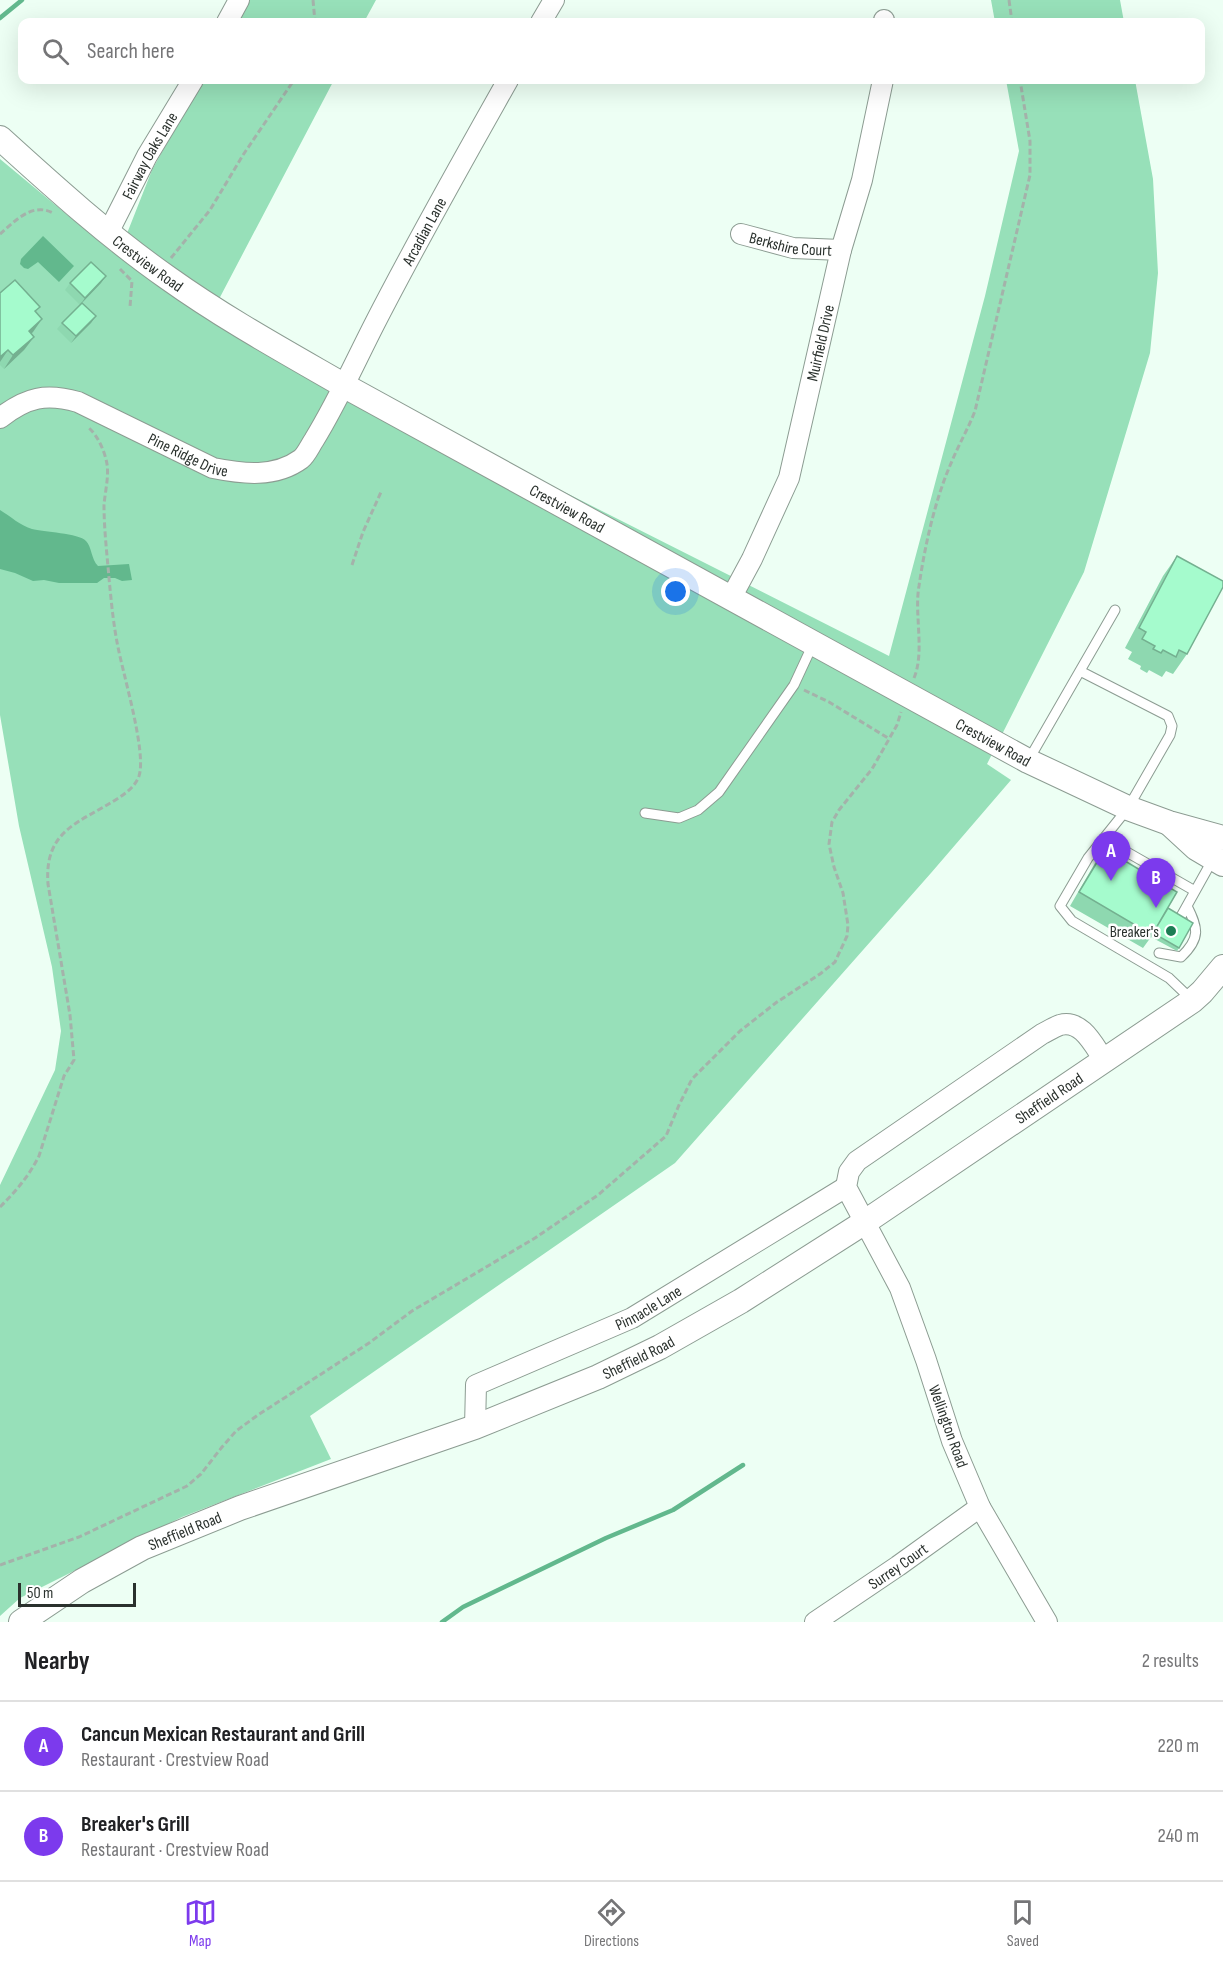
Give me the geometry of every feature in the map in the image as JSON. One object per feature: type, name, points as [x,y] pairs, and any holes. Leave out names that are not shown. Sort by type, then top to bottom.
[{"type":"street","points":[[229,18],[239,0]]},
{"type":"street","points":[[543,18],[554,0]]},
{"type":"street","name":"Fairway Oaks Lane","points":[[108,233],[147,156],[191,84]]},
{"type":"street","name":"Arcadian Lane","points":[[343,385],[446,189],[506,84]]},
{"type":"street","name":"Muirfield Drive","points":[[731,598],[752,559],[789,478],[841,250],[862,180],[882,84]]},
{"type":"street","name":"Crestview Road","points":[[0,138],[108,233],[222,315],[343,385],[1028,760],[1128,808],[1169,823],[1220,854]]},
{"type":"street","name":"Berkshire Court","points":[[741,234],[793,248],[841,250]]},
{"type":"street","name":"Pine Ridge Drive","points":[[0,418],[19,405],[34,399],[49,396],[63,398],[78,402],[213,468],[236,473],[260,473],[282,470],[303,458],[343,385]]},
{"type":"street","name":"Sheffield Road","points":[[21,1622],[82,1581],[142,1548],[240,1508],[475,1427],[598,1377],[660,1347],[741,1301],[866,1222],[1206,993],[1223,967]]},
{"type":"street","points":[[866,1222],[846,1187],[849,1172],[857,1161],[1042,1034],[1062,1024],[1071,1026],[1084,1032],[1104,1060]]},
{"type":"street","name":"Pinnacle Lane","points":[[475,1427],[476,1385],[632,1318],[846,1187]]},
{"type":"street","name":"Wellington Road","points":[[866,1222],[900,1288],[952,1441],[980,1507],[1047,1622]]},
{"type":"street","name":"Surrey Court","points":[[815,1622],[980,1507]]},
{"type":"lane","points":[[1028,760],[1115,610]]},
{"type":"lane","points":[[645,813],[679,818],[698,810],[719,792],[794,685],[813,643]]},
{"type":"lane","points":[[1080,671],[1168,716],[1172,726],[1170,735],[1128,808],[1088,858],[1060,906],[1072,921],[1169,978],[1206,993]]},
{"type":"lane","points":[[1104,839],[1196,891]]},
{"type":"lane","points":[[1179,920],[1220,854]]},
{"type":"lane","points":[[1151,967],[1162,948],[1181,957],[1189,950],[1197,925],[1187,906]]},
{"type":"path","points":[[314,0],[315,18]]},
{"type":"path","points":[[1009,0],[1011,18]]},
{"type":"path","points":[[130,307],[132,281],[138,276],[165,266],[210,210],[243,155],[291,84]]},
{"type":"path","points":[[0,1565],[79,1537],[187,1485],[201,1474],[237,1431],[258,1415],[369,1343],[412,1311],[567,1217],[598,1195],[666,1136],[692,1079],[740,1031],[835,962],[847,936],[848,925],[829,836],[832,822],[839,810],[872,769],[897,725],[916,674],[918,590],[932,523],[952,461],[975,411],[1030,175],[1030,141],[1021,84]]},
{"type":"path","points":[[0,234],[28,212],[39,209],[54,214]]},
{"type":"path","points":[[112,262],[132,281]]},
{"type":"path","points":[[0,1207],[17,1190],[33,1168],[39,1156],[64,1076],[74,1060],[70,1015],[48,884],[48,863],[52,849],[55,842],[71,826],[126,793],[140,774],[140,758],[117,641],[109,579],[104,510],[108,465],[96,435],[81,424]]},
{"type":"path","points":[[352,565],[363,532],[381,492]]},
{"type":"path","points":[[794,685],[829,702],[888,738]]},
{"type":"shaded area","points":[[247,0],[376,0],[366,18],[236,18]]},
{"type":"shaded area","points":[[991,0],[1120,0],[1123,18],[994,18]]},
{"type":"shaded area","points":[[200,84],[332,84],[218,301],[497,458],[889,656],[985,296],[1019,151],[1007,84],[1136,84],[1153,179],[1158,273],[1150,353],[1084,572],[987,764],[1011,780],[675,1163],[310,1416],[331,1459],[182,1517],[20,1598],[0,1616],[0,1185],[55,1070],[61,1031],[52,967],[19,826],[0,715],[0,159],[112,252],[126,236],[152,170]]},
{"type":"shaded area","points":[[43,236],[74,266],[59,282],[38,262],[28,269],[20,264],[21,259]]},
{"type":"shaded area","points":[[0,510],[32,529],[82,538],[88,544],[98,566],[129,564],[132,580],[104,578],[97,583],[33,581],[0,569]]},
{"type":"building","points":[[91,262],[106,276],[85,298],[70,283]]},
{"type":"building","points":[[15,280],[40,307],[35,311],[42,319],[29,331],[34,337],[13,355],[8,350],[0,357],[0,293]]},
{"type":"building","points":[[82,303],[96,316],[76,336],[62,323]]},
{"type":"building","points":[[1177,556],[1223,581],[1223,587],[1187,654],[1179,650],[1176,657],[1163,650],[1161,653],[1153,649],[1155,646],[1142,639],[1146,632],[1139,628]]},
{"type":"building","points":[[1105,849],[1177,892],[1152,935],[1079,892]]},
{"type":"building","name":"Breaker's","points":[[1168,908],[1193,923],[1179,948],[1153,933]]},
{"type":"waterway","points":[[0,18],[22,0]]},
{"type":"waterway","points":[[442,1622],[463,1607],[606,1538],[673,1510],[743,1465]]},
{"type":"place","name":"Cancun Mexican Restaurant and Grill","points":[[1111,881]]},
{"type":"place","name":"Breaker's Grill","points":[[1156,908]]},
{"type":"place","name":"Breaker's","points":[[1171,931]]}]
